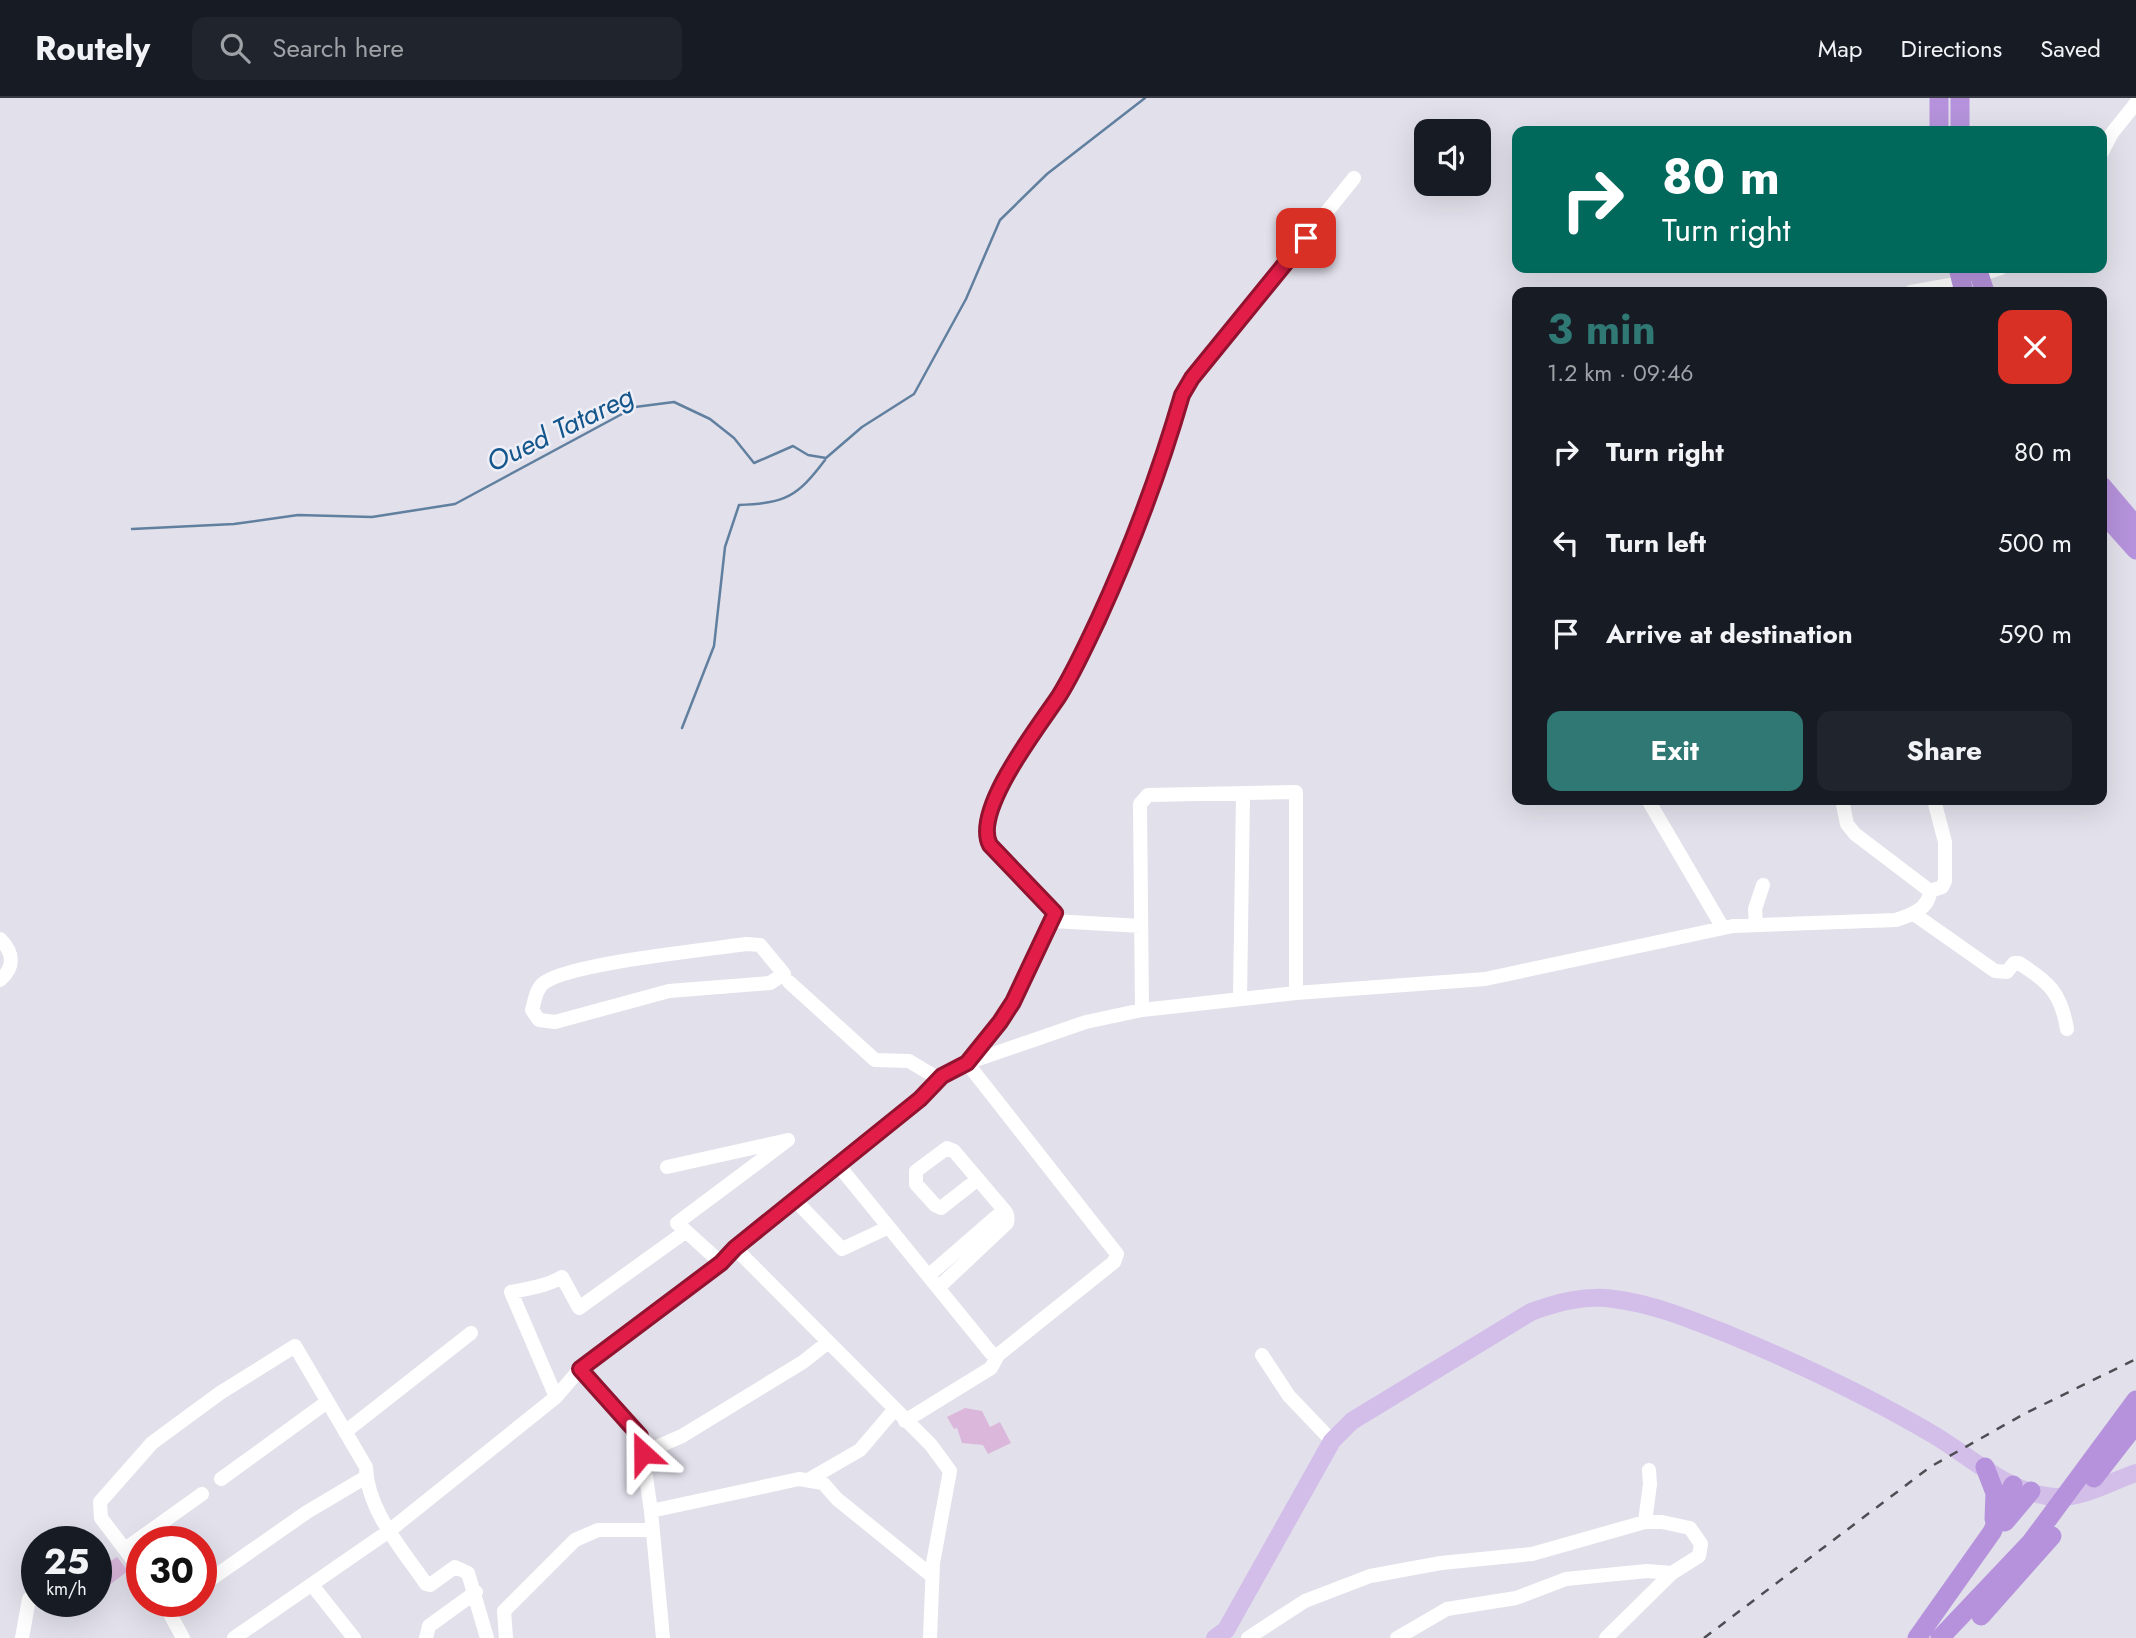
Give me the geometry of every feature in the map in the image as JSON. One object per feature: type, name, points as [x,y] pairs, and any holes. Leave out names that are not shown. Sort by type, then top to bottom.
[{"type":"highway","points":[[1939,98],[1939,126]]},
{"type":"highway","points":[[1960,98],[1960,126]]},
{"type":"highway","points":[[2107,492],[2136,526]]},
{"type":"highway","points":[[2107,518],[2136,550]]},
{"type":"highway","points":[[1959,1638],[2019,1577],[2113,1443],[2136,1399]]},
{"type":"highway","points":[[1940,1638],[2031,1542],[2113,1443],[2136,1423]]},
{"type":"highway","points":[[1982,1465],[1995,1493],[1992,1532]]},
{"type":"highway","points":[[1976,1602],[1962,1593],[1962,1582],[2027,1490]]},
{"type":"highway","points":[[1916,1638],[1992,1532],[2027,1490]]},
{"type":"main road","points":[[1215,1638],[1226,1630],[1332,1441],[1352,1421],[1531,1312],[1563,1300],[1612,1298],[1669,1311],[1753,1345],[1838,1382],[2027,1490],[2076,1496],[2136,1473]]},
{"type":"street","points":[[2107,145],[2136,103]]},
{"type":"street","points":[[967,1063],[1013,1002],[1055,913],[990,845],[985,836],[989,812],[1010,772],[1061,692],[1118,576],[1182,395],[1192,378],[1354,178]]},
{"type":"street","points":[[1936,287],[1971,280],[1988,273]]},
{"type":"street","points":[[1142,1010],[1140,926],[1143,798],[1147,795],[1243,795],[1290,791],[1298,797],[1296,993]]},
{"type":"street","points":[[1240,999],[1243,795]]},
{"type":"street","points":[[1650,805],[1723,928]]},
{"type":"street","points":[[1843,805],[1847,824],[1855,834],[1930,891]]},
{"type":"street","points":[[1930,891],[1942,887],[1945,881],[1945,842],[1935,805]]},
{"type":"street","points":[[1756,925],[1755,909],[1763,885]]},
{"type":"street","points":[[234,1638],[389,1531],[556,1396],[580,1369],[721,1263],[735,1248],[920,1099],[939,1079],[967,1063],[1086,1023],[1142,1010],[1296,993],[1485,979],[1723,928],[1896,920],[1914,914],[1926,904],[1930,891]]},
{"type":"street","points":[[1914,914],[1995,971],[2007,972],[2014,963],[2019,963],[2053,988],[2061,1003],[2067,1030]]},
{"type":"street","points":[[1053,921],[1140,926]]},
{"type":"street","points":[[0,939],[9,949],[12,958],[11,967],[0,980]]},
{"type":"street","points":[[786,978],[770,983],[669,991],[555,1022],[539,1020],[532,1010],[537,992],[548,980],[587,969],[746,944],[760,945],[770,953],[786,978],[875,1060],[909,1061],[939,1079]]},
{"type":"street","points":[[905,1421],[991,1368],[998,1356],[1114,1262],[1117,1254],[967,1063]]},
{"type":"street","points":[[667,1167],[788,1140],[677,1223],[721,1263]]},
{"type":"street","points":[[933,1282],[1007,1223],[1008,1217],[1004,1210],[978,1179],[954,1151],[947,1148],[916,1171],[915,1178],[935,1205],[941,1208],[978,1179]]},
{"type":"street","points":[[839,1166],[991,1353],[998,1356]]},
{"type":"street","points":[[795,1200],[842,1249],[889,1227]]},
{"type":"street","points":[[556,1396],[511,1292],[529,1286],[550,1284],[562,1277],[579,1308],[685,1233]]},
{"type":"street","points":[[735,1248],[931,1445],[950,1471],[932,1576],[930,1638]]},
{"type":"street","points":[[345,1432],[471,1333]]},
{"type":"street","points":[[643,1453],[682,1436],[803,1362],[827,1343]]},
{"type":"street","points":[[202,1494],[125,1549],[101,1518],[100,1503],[152,1443],[174,1425],[295,1346],[366,1467],[366,1485],[389,1531],[426,1584],[430,1585],[443,1574],[458,1567],[468,1573],[487,1638]]},
{"type":"street","points":[[1262,1356],[1289,1396],[1332,1441]]},
{"type":"street","points":[[580,1369],[640,1436],[651,1511],[663,1638]]},
{"type":"street","points":[[221,1479],[327,1402]]},
{"type":"street","points":[[808,1480],[860,1450],[894,1410]]},
{"type":"street","points":[[1645,1522],[1649,1471]]},
{"type":"street","points":[[217,1575],[307,1512],[366,1477]]},
{"type":"street","points":[[651,1511],[799,1479],[824,1483],[837,1499],[932,1576]]},
{"type":"street","points":[[1248,1638],[1305,1601],[1370,1576],[1441,1563],[1532,1554],[1645,1522],[1662,1522],[1690,1528],[1701,1544],[1699,1556],[1672,1573],[1606,1638]]},
{"type":"street","points":[[506,1638],[504,1611],[575,1540],[598,1530],[652,1530]]},
{"type":"street","points":[[1398,1638],[1447,1609],[1516,1598],[1566,1579],[1647,1572],[1672,1573]]},
{"type":"street","points":[[312,1586],[354,1638]]},
{"type":"street","points":[[426,1638],[429,1626],[475,1592]]},
{"type":"street","points":[[22,1638],[26,1617]]},
{"type":"street","points":[[172,1617],[183,1638]]},
{"type":"shaded area","points":[[965,1408],[982,1411],[990,1427],[1000,1422],[1011,1443],[988,1454],[983,1445],[962,1443],[957,1428],[954,1429],[947,1417]]},
{"type":"shaded area","points":[[117,1557],[126,1572],[112,1583],[112,1560]]},
{"type":"waterway","name":"Oued Tatareg","points":[[132,529],[234,524],[298,515],[372,517],[455,504],[635,407],[674,402],[710,419],[734,438],[754,463],[793,446],[808,455],[826,458],[862,427],[914,394],[966,299],[1000,220],[1047,174],[1145,98]]},
{"type":"waterway","points":[[682,728],[714,646],[725,547],[739,505],[768,502],[789,496],[798,490],[825,460]]},
{"type":"railway","points":[[1704,1638],[1930,1467],[2024,1414],[2136,1359]]},
{"type":"route","points":[[643,1453],[640,1436],[580,1369],[721,1263],[735,1248],[920,1099],[942,1076],[967,1063],[1013,1002],[1055,913],[990,845],[985,836],[989,812],[1010,772],[1061,692],[1118,576],[1182,395],[1192,378],[1306,238]]}]
